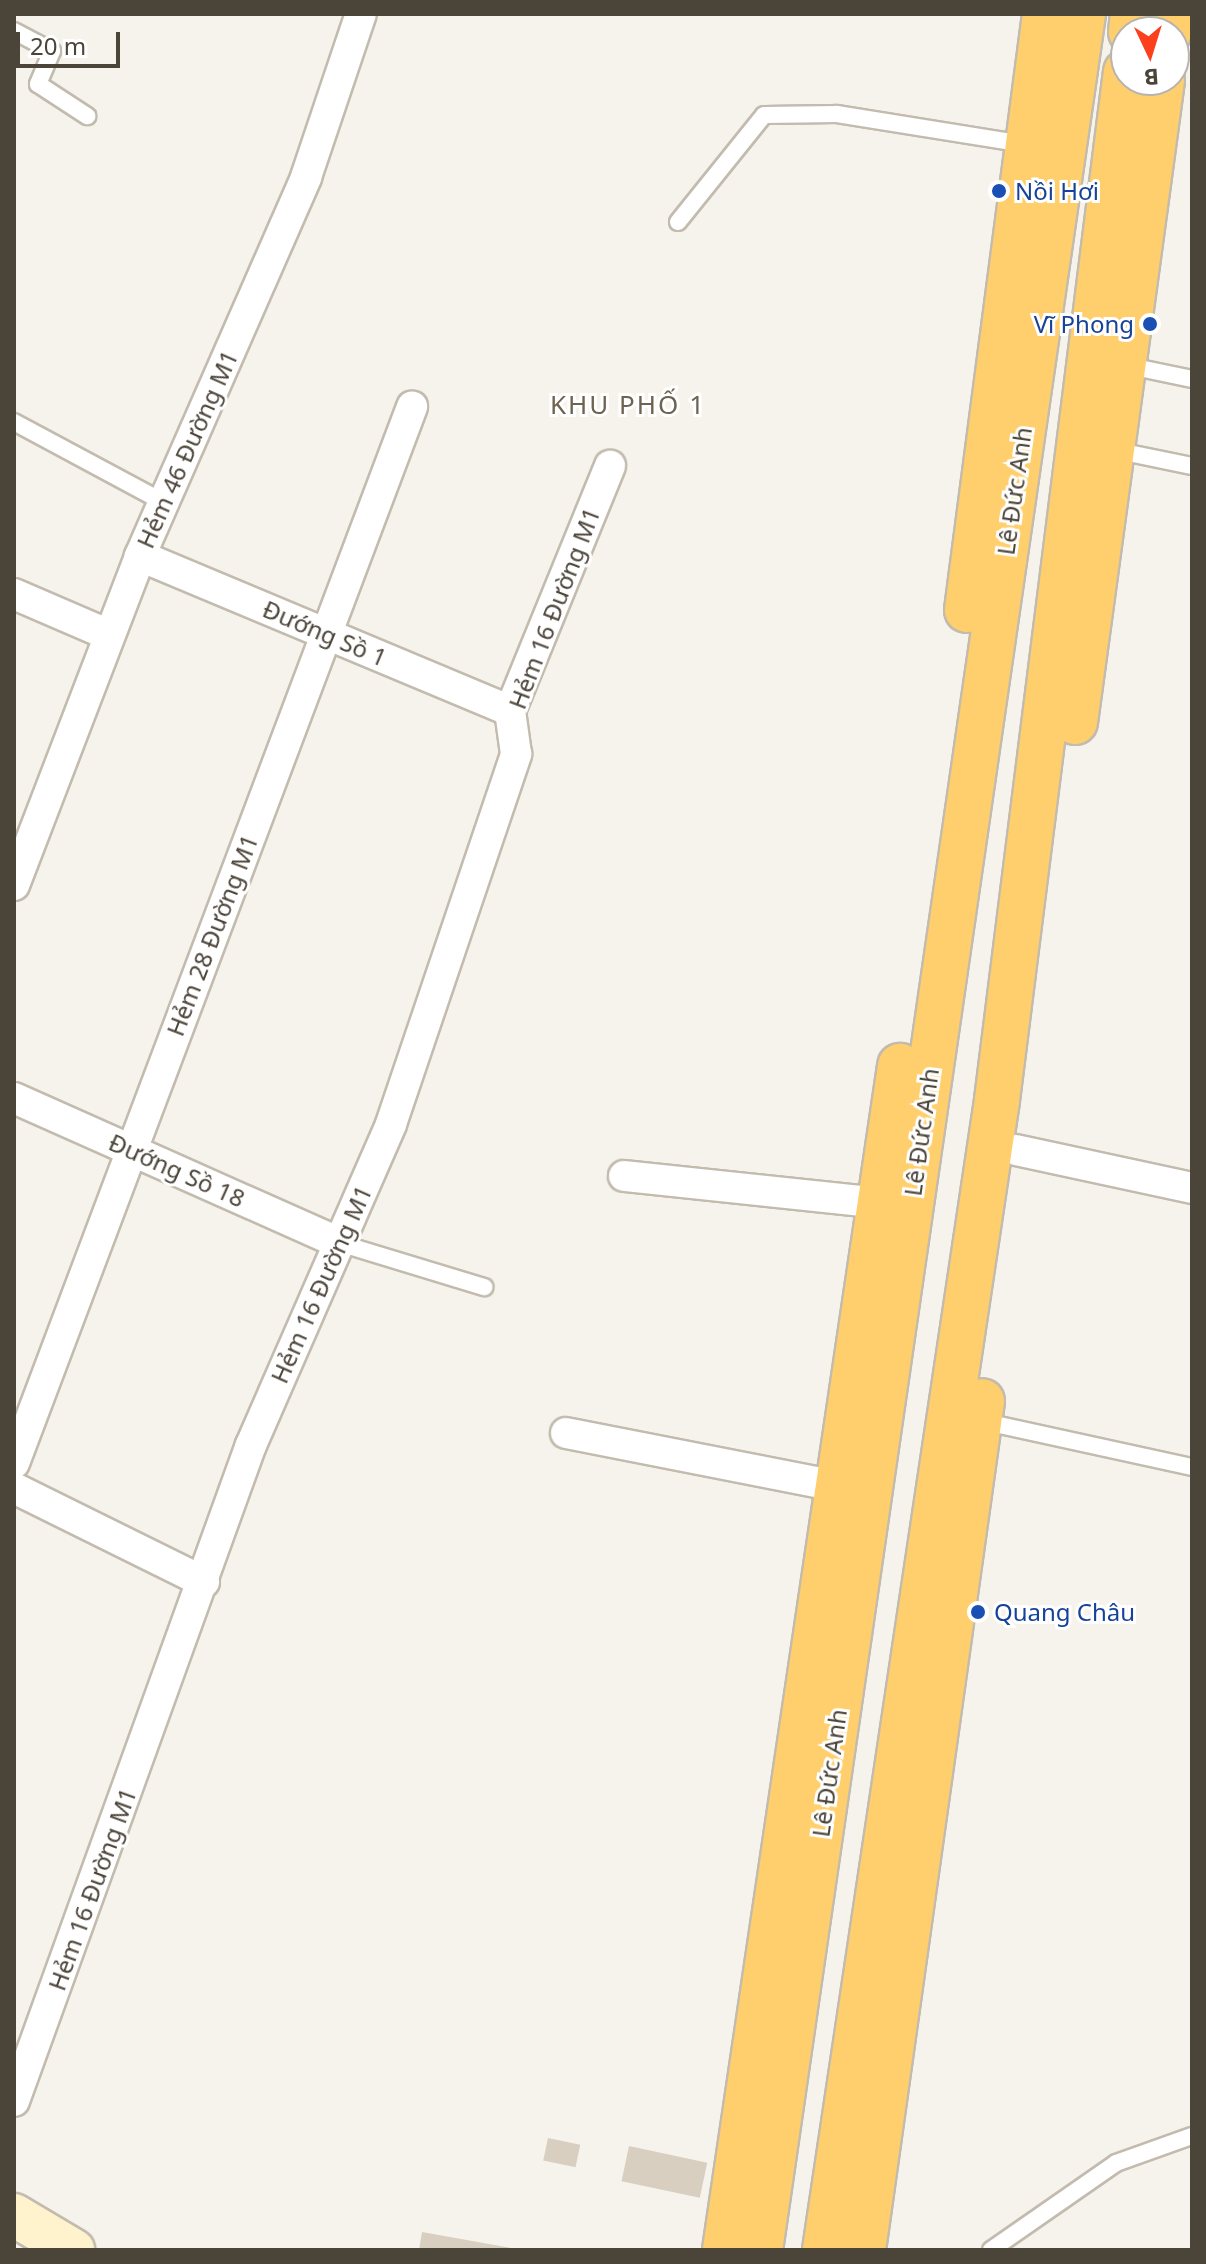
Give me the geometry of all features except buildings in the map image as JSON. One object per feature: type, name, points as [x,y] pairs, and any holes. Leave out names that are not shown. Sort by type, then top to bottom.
[{"type":"highway","name":"Lê Đức Anh","points":[[725,2250],[952,729],[1025,144],[1045,14]]},
{"type":"highway","name":"Lê Đức Anh","points":[[760,2250],[1083,14]]},
{"type":"highway","points":[[825,2250],[997,1100],[1123,96]]},
{"type":"highway","points":[[863,2250],[980,1421],[1160,96]]},
{"type":"street","name":"Hẻm 46 Đường M1","points":[[14,885],[26,820],[306,177],[361,14]]},
{"type":"street","name":"Hẻm 28 Đường M1","points":[[14,1463],[412,407]]},
{"type":"street","name":"Hẻm 16 Đường M1","points":[[14,2101],[251,1445],[391,1124],[516,754],[510,711],[610,466]]},
{"type":"street","name":"Đướng Sồ 1","points":[[140,556],[510,711]]},
{"type":"street","points":[[14,594],[109,635]]},
{"type":"street","name":"Đướng Sồ 18","points":[[14,1098],[132,1148],[339,1243]]},
{"type":"street","points":[[1016,1150],[1192,1188]]},
{"type":"street","points":[[624,1176],[879,1203]]},
{"type":"street","points":[[566,1433],[837,1486]]},
{"type":"street","points":[[14,1488],[204,1582]]},
{"type":"street","points":[[14,2215],[73,2250]]},
{"type":"lane","points":[[14,31],[52,51],[38,84],[87,116]]},
{"type":"lane","points":[[678,222],[764,115],[837,114],[1025,144]]},
{"type":"lane","points":[[1123,364],[1192,379]]},
{"type":"lane","points":[[14,422],[165,503]]},
{"type":"lane","points":[[1112,450],[1192,466]]},
{"type":"lane","points":[[339,1243],[484,1287]]},
{"type":"lane","points":[[980,1421],[1192,1467]]},
{"type":"lane","points":[[991,2250],[1116,2163],[1192,2136]]},
{"type":"place","name":"Nồi Hơi","points":[[999,191]]},
{"type":"place","name":"Vĩ Phong","points":[[1150,324]]},
{"type":"place","name":"Quang Châu","points":[[978,1612]]},
{"type":"district","name":"KHU PHỐ 1","points":[[628,405]]}]
